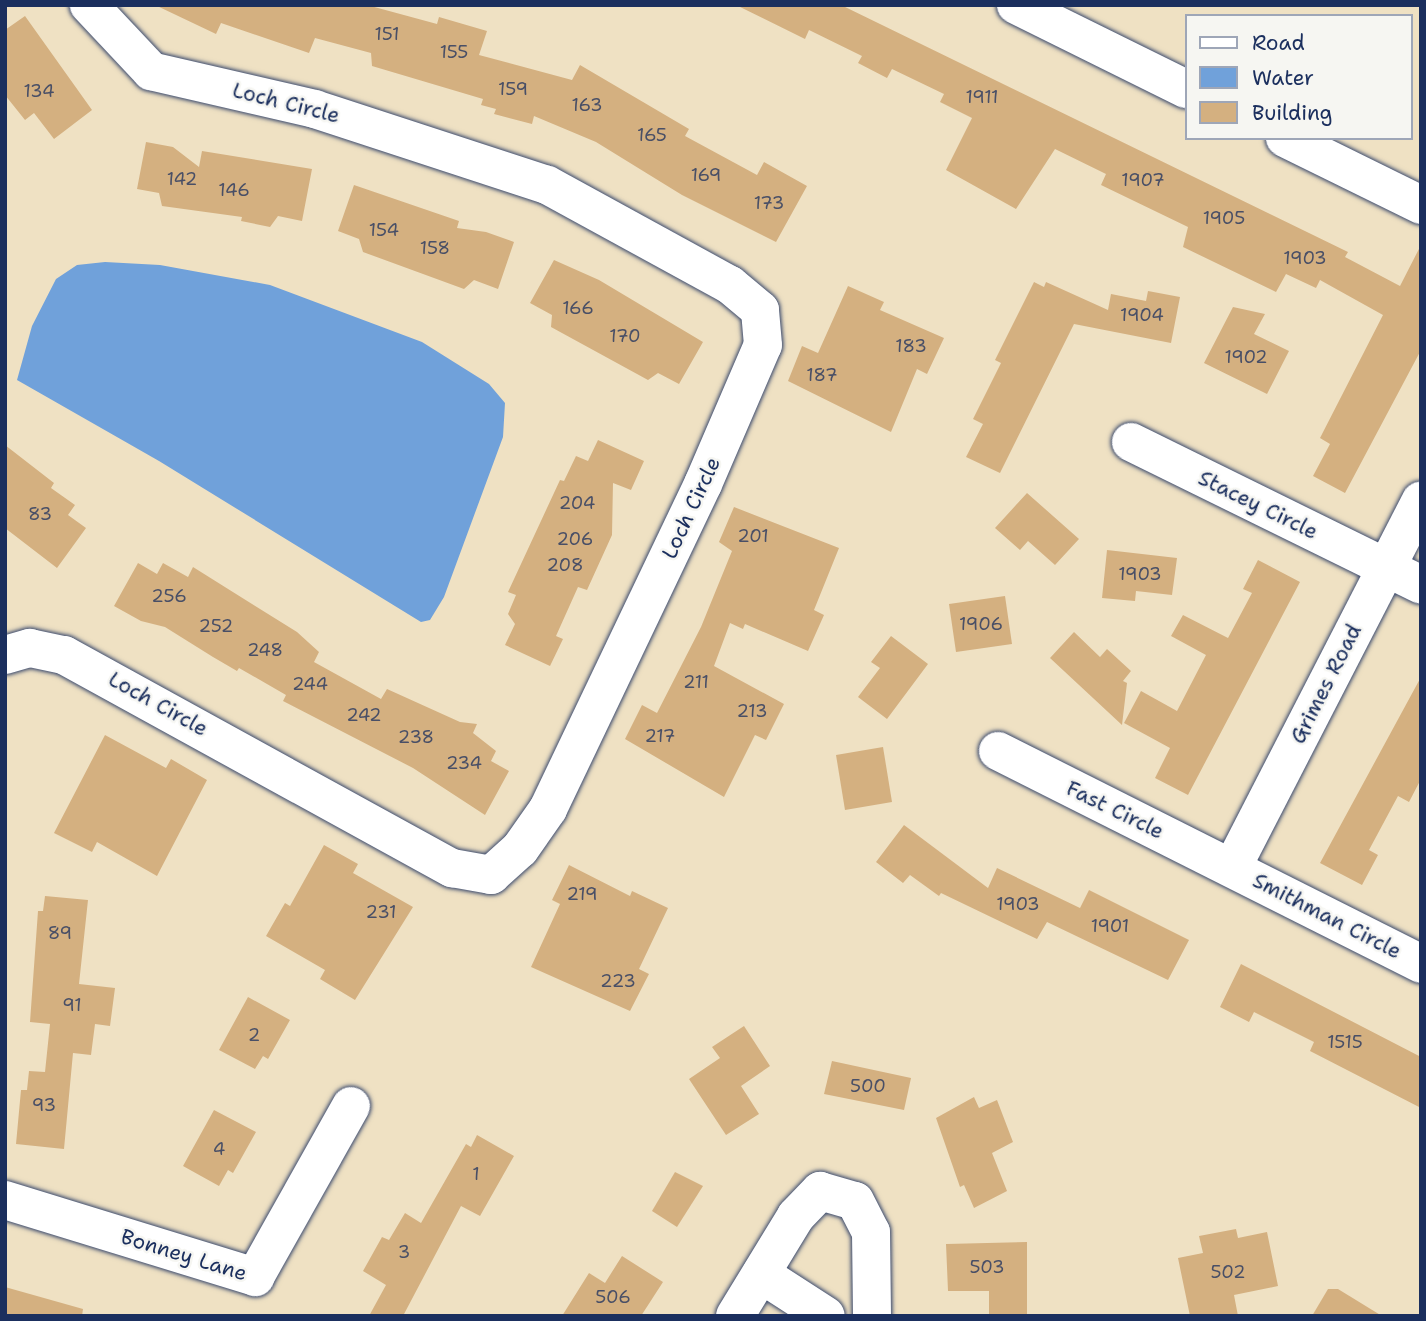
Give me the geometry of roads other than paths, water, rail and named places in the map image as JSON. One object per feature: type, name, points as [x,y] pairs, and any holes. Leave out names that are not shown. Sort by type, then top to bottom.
[{"type":"street","name":"Loch Circle","points":[[5,655],[30,648],[64,655],[452,868],[492,875],[520,849],[548,809],[697,496],[763,345],[760,310],[730,285],[547,184],[315,109],[151,71],[89,5]]},
{"type":"street","points":[[1016,5],[1184,88]]},
{"type":"street","points":[[1289,140],[1421,205]]},
{"type":"street","name":"Stacey Circle","points":[[1131,442],[1421,585]]},
{"type":"street","name":"Grimes Road","points":[[1233,868],[1421,501]]},
{"type":"street","name":"Fast Circle","points":[[998,751],[1233,868]]},
{"type":"street","name":"Smithman Circle","points":[[1233,868],[1421,964]]},
{"type":"street","name":"Bonney Lane","points":[[5,1200],[256,1277],[351,1105]]},
{"type":"street","points":[[735,1316],[796,1216],[820,1191],[855,1201],[871,1232],[872,1316]]},
{"type":"street","points":[[761,1274],[826,1316]]},
{"type":"water","points":[[105,262],[160,265],[270,285],[422,342],[489,384],[505,403],[503,437],[444,597],[430,620],[421,622],[159,461],[17,380],[32,326],[56,279],[77,265]]}]
